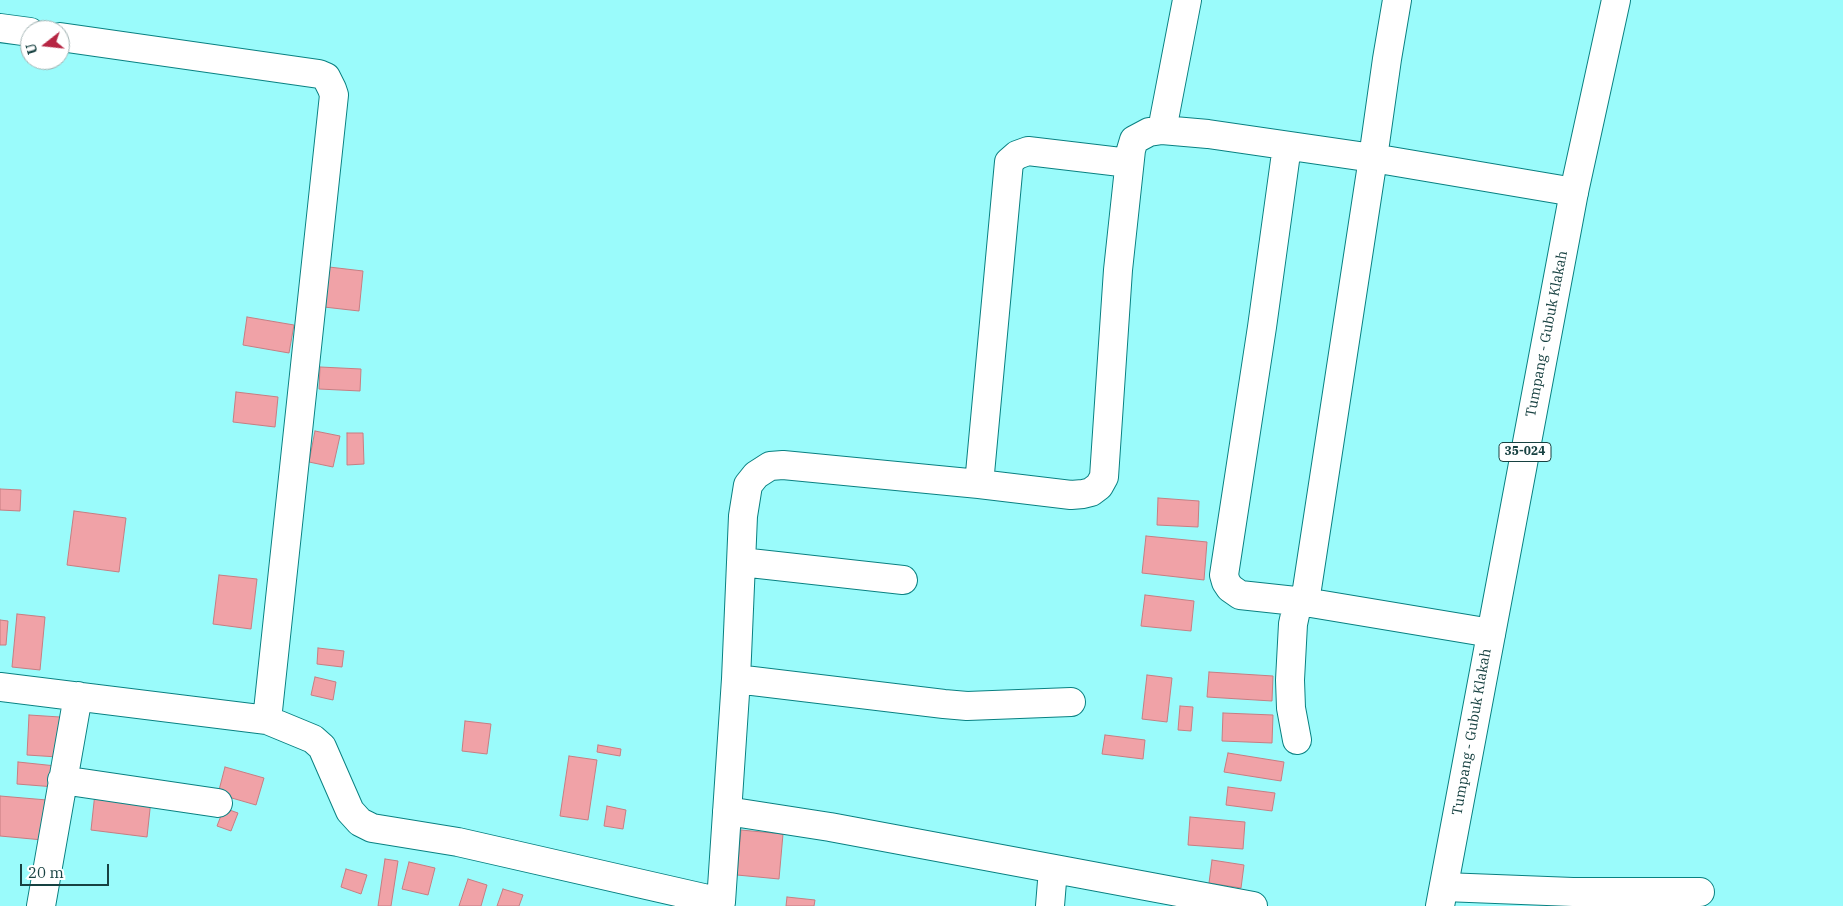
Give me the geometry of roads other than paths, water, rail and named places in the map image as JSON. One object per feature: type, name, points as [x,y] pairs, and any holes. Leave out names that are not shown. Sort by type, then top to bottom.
[{"type":"street","points":[[1162,130],[1187,0]]},
{"type":"street","points":[[1297,740],[1290,708],[1293,624],[1301,602],[1373,158],[1386,59],[1397,0]]},
{"type":"street","name":"Tumpang - Gubuk Klakah","points":[[1442,897],[1574,192],[1616,0]]},
{"type":"street","points":[[0,28],[20,31]]},
{"type":"street","points":[[70,38],[319,74],[326,78],[332,89],[332,105],[267,720]]},
{"type":"street","points":[[0,687],[267,720],[313,739],[322,747],[350,811],[360,822],[372,828],[458,842],[721,904],[736,679],[743,516],[748,485],[756,475],[770,466],[783,465],[828,468],[1071,495],[1091,492],[1099,486],[1104,477],[1117,279],[1129,164],[1134,140],[1149,132],[1162,130],[1208,134],[1373,158],[1574,192]]},
{"type":"street","points":[[1286,146],[1262,327],[1224,575],[1230,588],[1240,595],[1301,602],[1491,633]]},
{"type":"street","points":[[979,484],[1009,162],[1017,154],[1028,151],[1129,164]]},
{"type":"street","points":[[741,562],[903,580]]},
{"type":"street","points":[[736,679],[967,706],[1071,702]]},
{"type":"street","points":[[41,906],[78,696]]},
{"type":"street","points":[[62,780],[218,803]]},
{"type":"street","points":[[727,811],[830,827],[1253,906]]},
{"type":"street","points":[[1050,906],[1053,869]]},
{"type":"street","points":[[1442,897],[1573,892],[1700,892]]}]
